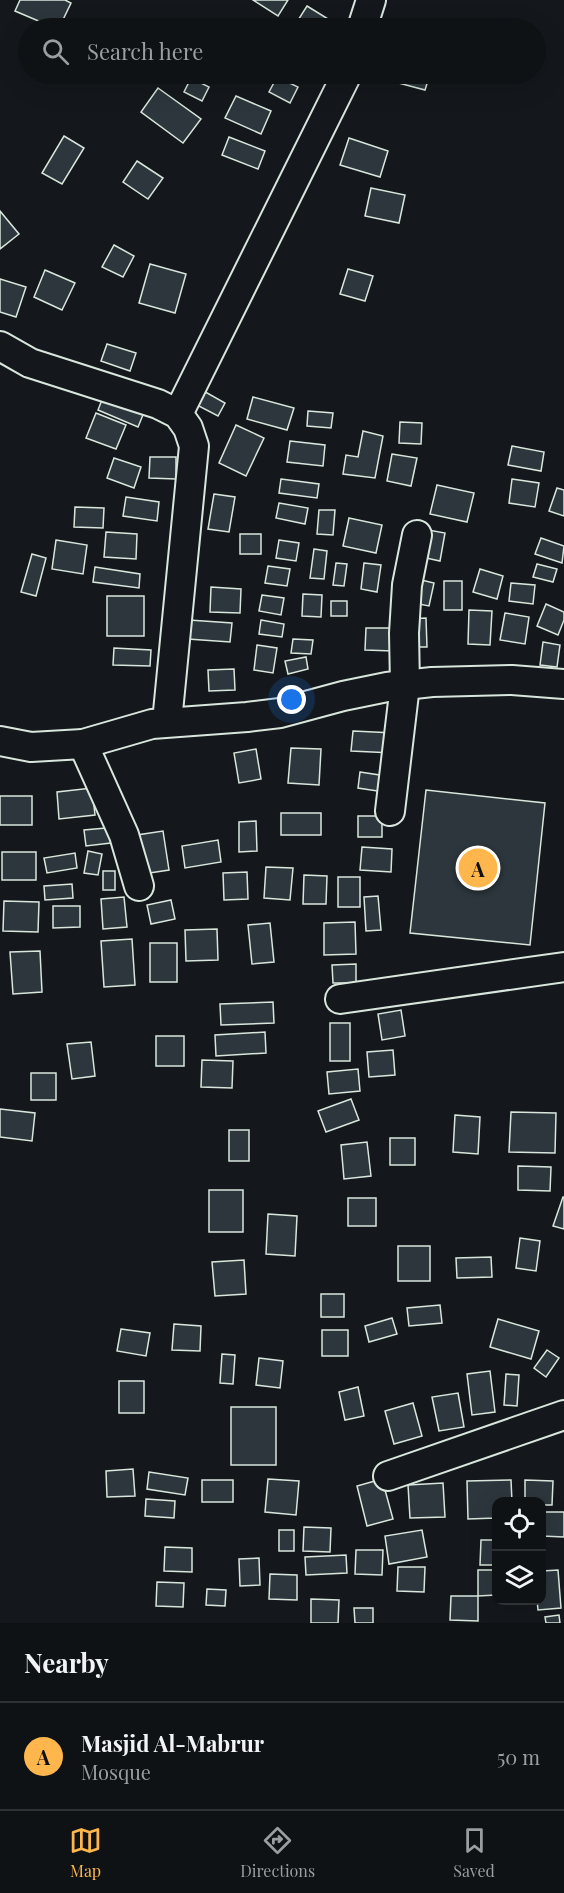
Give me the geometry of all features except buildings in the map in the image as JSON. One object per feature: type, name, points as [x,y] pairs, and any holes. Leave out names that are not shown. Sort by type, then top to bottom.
[{"type":"street","points":[[366,18],[371,0]]},
{"type":"street","points":[[178,414],[342,84]]},
{"type":"street","points":[[0,346],[30,363],[158,404],[178,414],[188,428],[194,446],[167,722]]},
{"type":"street","points":[[390,811],[405,685],[404,633],[407,585],[417,535]]},
{"type":"street","points":[[0,741],[31,747],[83,744],[122,731],[167,722],[280,713],[343,696],[405,685],[477,680],[564,684]]},
{"type":"street","points":[[83,744],[124,835],[139,886]]},
{"type":"street","points":[[340,999],[564,967]]},
{"type":"street","points":[[388,1476],[564,1415]]},
{"type":"place","name":"Masjid Al-Mabrur","points":[[478,868]]}]
